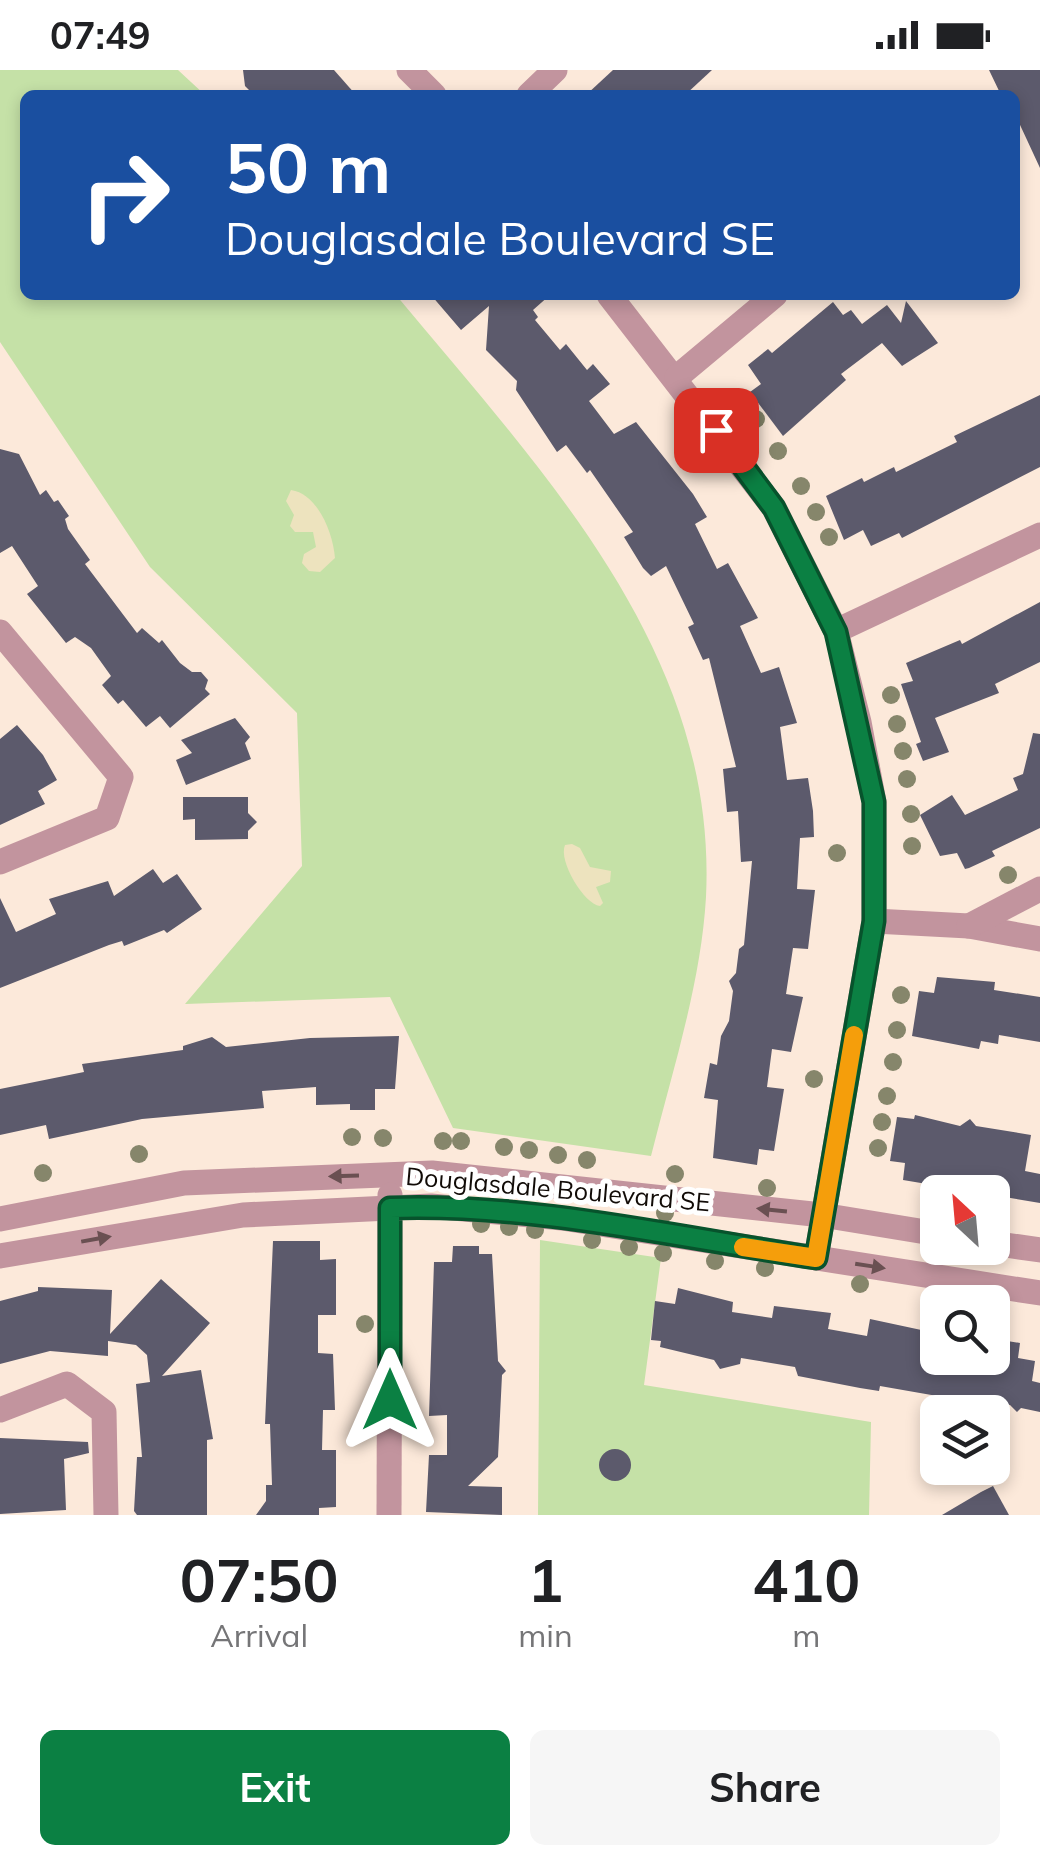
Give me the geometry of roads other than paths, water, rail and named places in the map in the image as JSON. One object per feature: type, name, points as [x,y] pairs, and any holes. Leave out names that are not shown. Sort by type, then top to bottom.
[{"type":"street","points":[[409,70],[429,90]]},
{"type":"street","points":[[533,90],[555,70]]},
{"type":"street","points":[[613,300],[774,508],[836,632],[874,802],[874,921],[816,1258]]},
{"type":"street","points":[[677,378],[768,300]]},
{"type":"street","points":[[836,632],[1040,535]]},
{"type":"street","points":[[0,632],[121,777],[107,818],[0,862]]},
{"type":"street","points":[[969,926],[1040,889]]},
{"type":"street","points":[[874,921],[969,926],[1040,938]]},
{"type":"street","name":"Douglasdale Boulevard SE","points":[[0,1218],[184,1183],[432,1173],[822,1215],[920,1231]]},
{"type":"street","points":[[389,1515],[390,1174]]},
{"type":"street","name":"Douglasdale Boulevard SE","points":[[0,1256],[243,1215],[432,1206],[562,1218],[1040,1293]]},
{"type":"street","points":[[1010,1245],[1040,1250]]},
{"type":"street","points":[[0,1410],[67,1384],[104,1412],[106,1515]]}]
